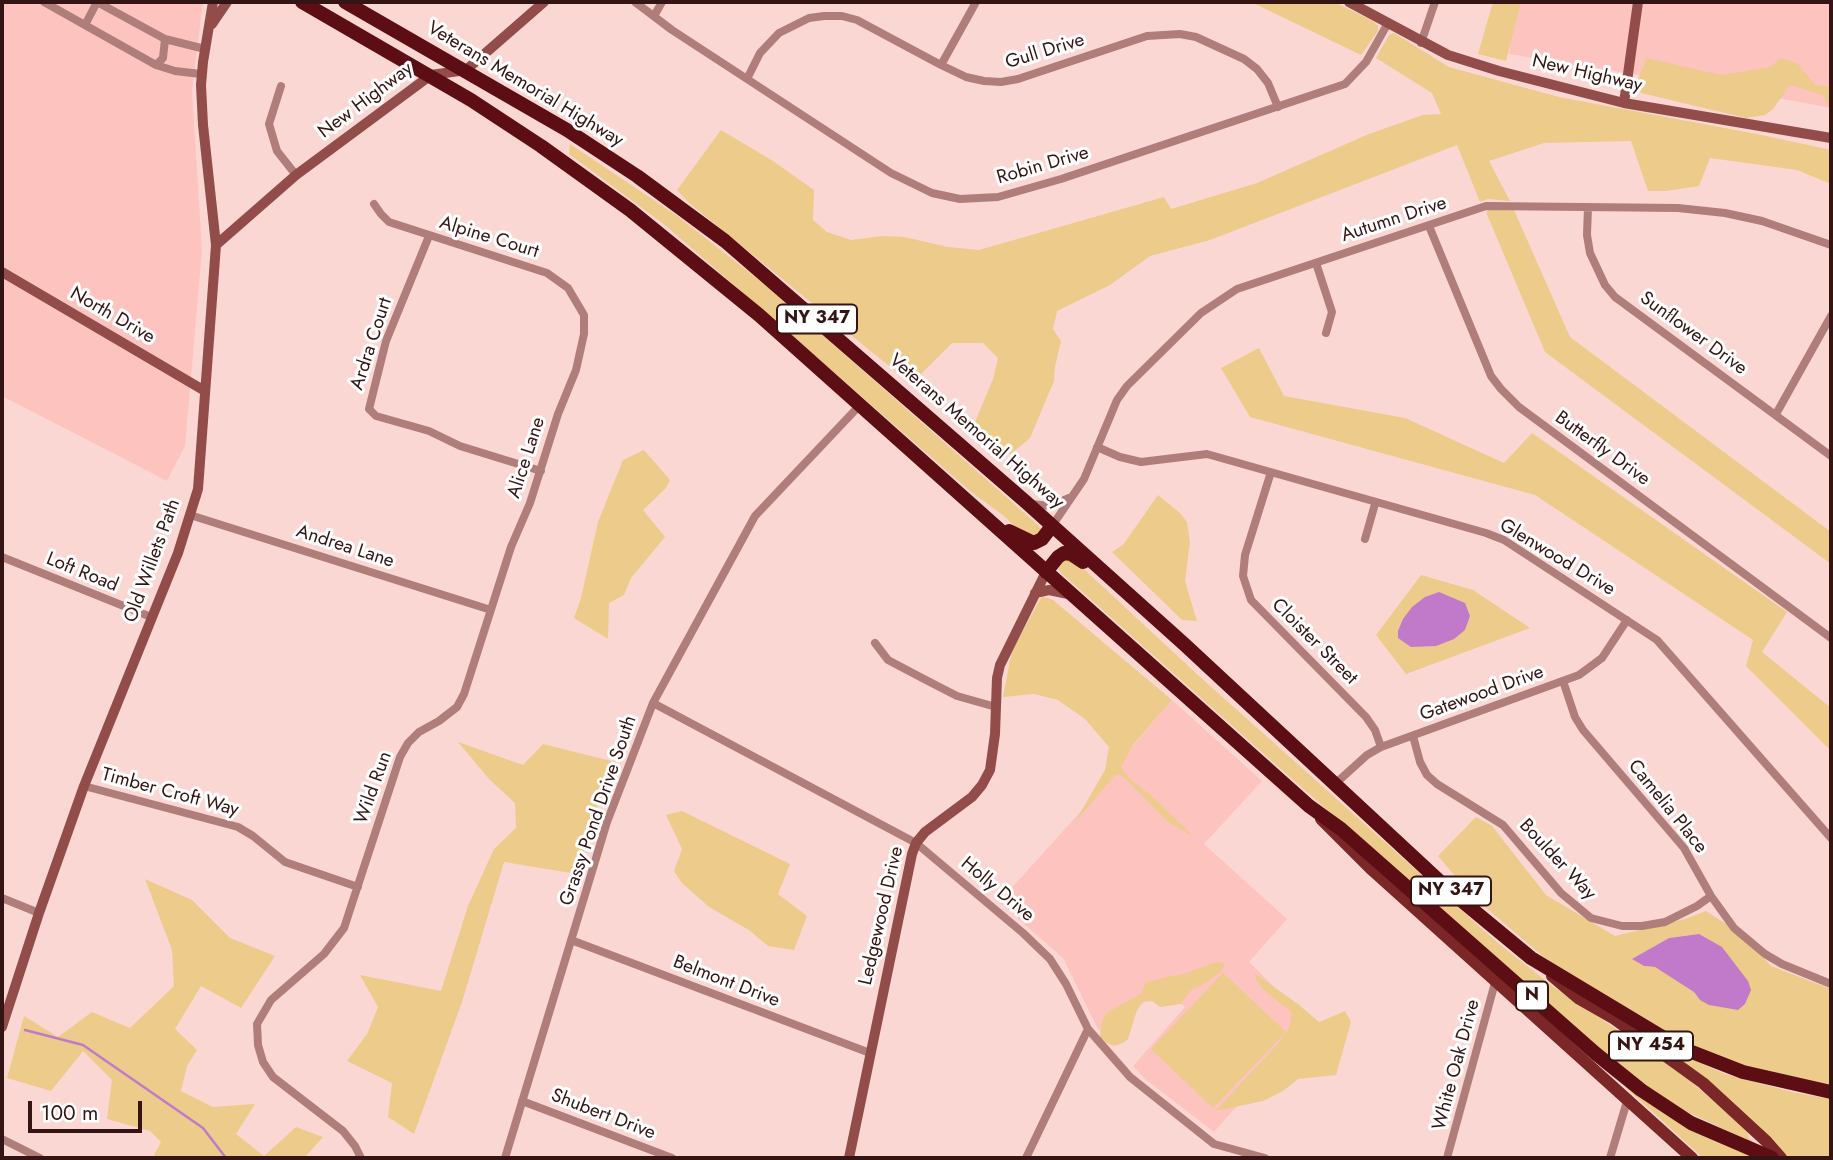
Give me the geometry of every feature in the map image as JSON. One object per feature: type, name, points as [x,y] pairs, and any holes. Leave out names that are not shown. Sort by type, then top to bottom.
[{"type":"highway","name":"Veterans Memorial Highway","points":[[302,2],[431,75],[541,146],[630,210],[724,285],[1309,806]]},
{"type":"highway","name":"Veterans Memorial Highway","points":[[345,2],[551,120],[614,160],[714,233],[789,294],[1027,503],[1450,891],[1531,958]]},
{"type":"highway","points":[[986,518],[1034,543],[1042,539],[1052,526]]},
{"type":"highway","points":[[1046,572],[1058,557],[1067,553],[1121,587]]},
{"type":"highway","name":"N","points":[[1309,806],[1341,829],[1595,1054],[1641,1090],[1691,1123],[1772,1158]]},
{"type":"highway","name":"N","points":[[1531,958],[1679,1047],[1743,1072],[1795,1086],[1831,1092]]},
{"type":"main road","name":"NY 454","points":[[1309,806],[1370,868],[1692,1158]]},
{"type":"main road","name":"NY 454","points":[[1531,958],[1578,998],[1613,1018],[1703,1083],[1781,1158]]},
{"type":"street","points":[[44,2],[156,65],[175,71],[201,74]]},
{"type":"street","points":[[85,25],[97,2],[165,39],[205,49]]},
{"type":"street","name":"Old Willets Path","points":[[2,1027],[84,786],[178,553],[198,489],[216,245],[203,124],[201,74],[213,2]]},
{"type":"street","points":[[208,29],[226,2]]},
{"type":"street","points":[[466,70],[544,2]]},
{"type":"street","name":"Robin Drive","points":[[635,2],[891,173],[932,193],[960,199],[998,197],[1061,179],[1345,84],[1366,62],[1388,23]]},
{"type":"street","points":[[654,16],[662,2]]},
{"type":"street","points":[[941,65],[975,2]]},
{"type":"street","name":"New Highway","points":[[1349,2],[1421,43],[1471,63],[1623,103],[1831,138]]},
{"type":"street","points":[[1421,43],[1435,2]]},
{"type":"street","points":[[1623,103],[1638,2]]},
{"type":"street","name":"Gull Drive","points":[[747,79],[760,53],[779,33],[809,18],[842,16],[858,20],[966,77],[1001,82],[1018,79],[1147,36],[1180,34],[1196,37],[1244,59],[1257,69],[1268,83],[1278,107]]},
{"type":"street","points":[[156,65],[163,58],[165,39]]},
{"type":"street","name":"New Highway","points":[[216,245],[296,176],[431,75],[466,70]]},
{"type":"street","points":[[281,86],[272,111],[272,137],[284,162],[296,176]]},
{"type":"street","name":"Alpine Court","points":[[374,204],[389,222],[547,273],[568,288],[584,315]]},
{"type":"street","name":"Autumn Drive","points":[[1052,526],[1084,478],[1117,400],[1127,386],[1201,313],[1237,289],[1486,206],[1678,208],[1725,213],[1762,221],[1831,245]]},
{"type":"street","name":"Sunflower Drive","points":[[1588,207],[1587,235],[1590,253],[1596,269],[1610,291],[1831,456]]},
{"type":"street","name":"Butterfly Drive","points":[[1429,226],[1491,376],[1501,389],[1519,407],[1831,638]]},
{"type":"street","name":"Ardra Court","points":[[429,236],[386,341],[369,409],[376,416],[429,431],[460,446],[541,471]]},
{"type":"street","points":[[1316,262],[1332,312],[1326,333]]},
{"type":"street","name":"North Drive","points":[[2,272],[205,391]]},
{"type":"street","name":"Alice Lane","points":[[491,610],[511,547],[541,471],[558,414],[576,370],[584,334],[584,315]]},
{"type":"street","points":[[1776,414],[1831,316]]},
{"type":"street","name":"Grassy Pond Drive South","points":[[505,1158],[607,822],[653,703],[755,516],[860,405]]},
{"type":"street","name":"Glenwood Drive","points":[[1097,447],[1141,462],[1208,454],[1486,533],[1504,541],[1657,640],[1831,838]]},
{"type":"street","name":"Cloister Street","points":[[1271,472],[1245,555],[1243,576],[1251,600],[1366,717],[1375,730],[1381,747]]},
{"type":"street","points":[[1027,503],[1051,506],[1071,496]]},
{"type":"street","points":[[1366,540],[1375,503]]},
{"type":"street","name":"Andrea Lane","points":[[190,515],[491,610]]},
{"type":"street","name":"Loft Road","points":[[2,557],[151,617]]},
{"type":"street","name":"Ledgewood Drive","points":[[849,1158],[908,869],[916,843],[925,832],[972,796],[990,770],[1000,665],[1046,572]]},
{"type":"street","points":[[1035,593],[1045,590],[1073,595]]},
{"type":"street","name":"Wild Run","points":[[361,1158],[343,1130],[288,1091],[273,1077],[263,1062],[258,1045],[257,1024],[271,1000],[324,954],[344,928],[400,757],[408,743],[419,732],[457,707],[464,694],[491,610]]},
{"type":"street","name":"Gatewood Drive","points":[[1335,784],[1367,755],[1381,747],[1579,675],[1602,658],[1627,620]]},
{"type":"street","points":[[875,643],[888,660],[900,667],[957,696],[996,707]]},
{"type":"street","name":"Camelia Place","points":[[1563,681],[1575,717],[1583,730],[1684,848],[1711,896],[1734,928],[1765,954],[1801,973],[1831,984]]},
{"type":"street","name":"Holly Drive","points":[[653,703],[916,843],[1023,933],[1049,959],[1066,984],[1088,1029],[1130,1077],[1214,1144],[1265,1158]]},
{"type":"street","name":"Boulder Way","points":[[1413,736],[1420,762],[1427,775],[1503,825],[1561,893],[1591,918],[1622,926],[1665,922],[1711,896]]},
{"type":"street","name":"Timber Croft Way","points":[[84,786],[238,827],[285,862],[358,887]]},
{"type":"street","points":[[2,898],[39,913]]},
{"type":"street","name":"Belmont Drive","points":[[571,940],[870,1053]]},
{"type":"street","name":"White Oak Drive","points":[[1447,1158],[1496,979]]},
{"type":"street","points":[[1026,1158],[1088,1029]]},
{"type":"street","points":[[1610,1158],[1628,1098]]},
{"type":"street","name":"Shubert Drive","points":[[522,1101],[672,1158]]},
{"type":"street","points":[[1665,1132],[1683,1158]]},
{"type":"street","points":[[2,1139],[40,1158]]},
{"type":"shaded area","points":[[2,2],[203,2],[192,91],[202,250],[185,446],[167,481],[2,396]]},
{"type":"shaded area","points":[[1251,2],[1334,2],[1373,21],[1378,26],[1378,31],[1361,55]]},
{"type":"shaded area","points":[[1493,2],[1521,2],[1506,61],[1478,54]]},
{"type":"shaded area","points":[[1516,2],[1831,2],[1831,108],[1509,54]]},
{"type":"shaded area","points":[[1394,33],[1449,67],[1559,97],[1831,150],[1831,184],[1797,170],[1710,158],[1699,186],[1648,191],[1631,141],[1544,143],[1489,161],[1510,201],[1488,199],[1480,202],[1457,145],[1210,240],[1150,256],[1110,285],[1057,311],[1053,329],[1061,341],[1054,381],[1030,438],[1011,454],[1002,453],[975,422],[993,379],[998,358],[983,343],[952,343],[911,384],[688,202],[677,190],[721,130],[773,161],[814,190],[813,220],[827,232],[851,240],[883,236],[904,237],[948,247],[979,250],[1164,197],[1171,209],[1257,183],[1369,134],[1423,115],[1441,114],[1432,93],[1376,58],[1389,35]]},
{"type":"shaded area","points":[[1647,58],[1721,75],[1770,67],[1781,58],[1797,63],[1815,85],[1831,87],[1831,111],[1823,95],[1790,85],[1773,109],[1765,115],[1746,118],[1641,93],[1635,86]]},
{"type":"shaded area","points":[[570,144],[676,215],[768,287],[1038,525],[1043,532],[1040,538],[1023,534],[970,491],[665,225],[569,154]]},
{"type":"shaded area","points":[[1492,209],[1514,210],[1570,337],[1831,532],[1831,564],[1545,352],[1486,212]]},
{"type":"shaded area","points":[[1259,348],[1284,396],[1405,418],[1504,463],[1532,433],[1787,612],[1762,652],[1831,708],[1831,751],[1746,666],[1753,640],[1535,495],[1250,417],[1221,368]]},
{"type":"shaded area","points":[[644,450],[670,480],[666,488],[643,510],[665,537],[631,578],[624,595],[609,603],[608,639],[574,618],[598,522],[623,460]]},
{"type":"shaded area","points":[[1158,495],[1187,522],[1190,542],[1185,581],[1197,621],[1182,620],[1112,552],[1123,545]]},
{"type":"shaded area","points":[[1072,558],[1199,676],[1499,944],[1554,987],[1681,1073],[1747,1130],[1754,1143],[1683,1110],[1626,1072],[1060,572],[1058,561]]},
{"type":"shaded area","points":[[1421,575],[1473,590],[1530,628],[1406,674],[1376,635]]},
{"type":"shaded area","points":[[1439,592],[1465,603],[1470,616],[1465,630],[1454,639],[1436,646],[1411,647],[1398,638],[1403,619],[1412,607],[1425,597]]},
{"type":"shaded area","points":[[1042,596],[1053,600],[1172,700],[1133,745],[1121,767],[1129,778],[1194,837],[1167,821],[1119,775],[1115,775],[1075,822],[1105,770],[1109,747],[1085,719],[1058,700],[1034,694],[1003,697],[1012,650]]},
{"type":"shaded area","points":[[1172,700],[1262,781],[1204,844],[1287,919],[1249,962],[1311,1023],[1214,1132],[1145,1079],[1133,1066],[1185,1007],[1160,984],[1109,1041],[1098,1029],[1063,958],[999,902],[1118,770],[1115,767]]},
{"type":"shaded area","points":[[458,742],[523,765],[543,744],[611,761],[577,874],[504,862],[462,1002],[414,1134],[388,1117],[392,1083],[347,1061],[367,1034],[378,1007],[360,975],[441,991],[468,906],[494,849],[516,828],[515,803],[490,780]]},
{"type":"shaded area","points":[[682,811],[790,864],[778,894],[807,916],[794,950],[768,946],[749,930],[709,907],[682,883],[674,871],[682,849],[666,815]]},
{"type":"shaded area","points":[[1476,817],[1492,826],[1546,895],[1615,936],[1685,919],[1706,911],[1740,933],[1771,966],[1831,989],[1831,1086],[1786,1079],[1721,1058],[1641,1020],[1545,958],[1472,896],[1438,856]],"holes":[[[1699,934],[1700,1000],[1694,992],[1655,967],[1644,966],[1633,959],[1669,938]]]},
{"type":"shaded area","points":[[145,879],[192,900],[230,938],[275,956],[241,1008],[201,986],[175,1029],[197,1050],[187,1066],[181,1091],[213,1107],[255,1104],[236,1134],[264,1156],[296,1127],[323,1137],[304,1158],[158,1158],[154,1155],[161,1142],[150,1131],[107,1119],[112,1080],[83,1051],[51,1091],[7,1078],[24,1016],[58,1037],[92,1012],[130,1028],[174,986],[172,950]]},
{"type":"shaded area","points":[[1699,934],[1722,947],[1748,981],[1751,990],[1745,1004],[1738,1010],[1709,1005],[1655,967],[1644,966],[1632,959],[1669,938]]},
{"type":"shaded area","points":[[1216,962],[1225,963],[1222,970],[1190,991],[1181,1004],[1160,1007],[1152,1001],[1142,1002],[1128,1039],[1123,1043],[1114,1046],[1100,1037],[1102,1020],[1108,1012],[1141,994],[1146,982],[1186,973]]},
{"type":"shaded area","points":[[1223,973],[1286,1032],[1292,1013],[1263,989],[1254,973],[1319,1022],[1345,1011],[1351,1022],[1336,1075],[1298,1079],[1283,1091],[1263,1101],[1215,1111],[1278,1044],[1285,1033],[1213,1108],[1151,1049]]},
{"type":"shaded area","points":[[1685,1056],[1725,1074],[1792,1092],[1831,1099],[1831,1158],[1786,1156],[1680,1061]]},
{"type":"shaded area","points":[[1627,1084],[1763,1158],[1703,1158],[1625,1087]]},
{"type":"waterway","points":[[25,1030],[83,1045],[203,1128],[226,1158]]}]
